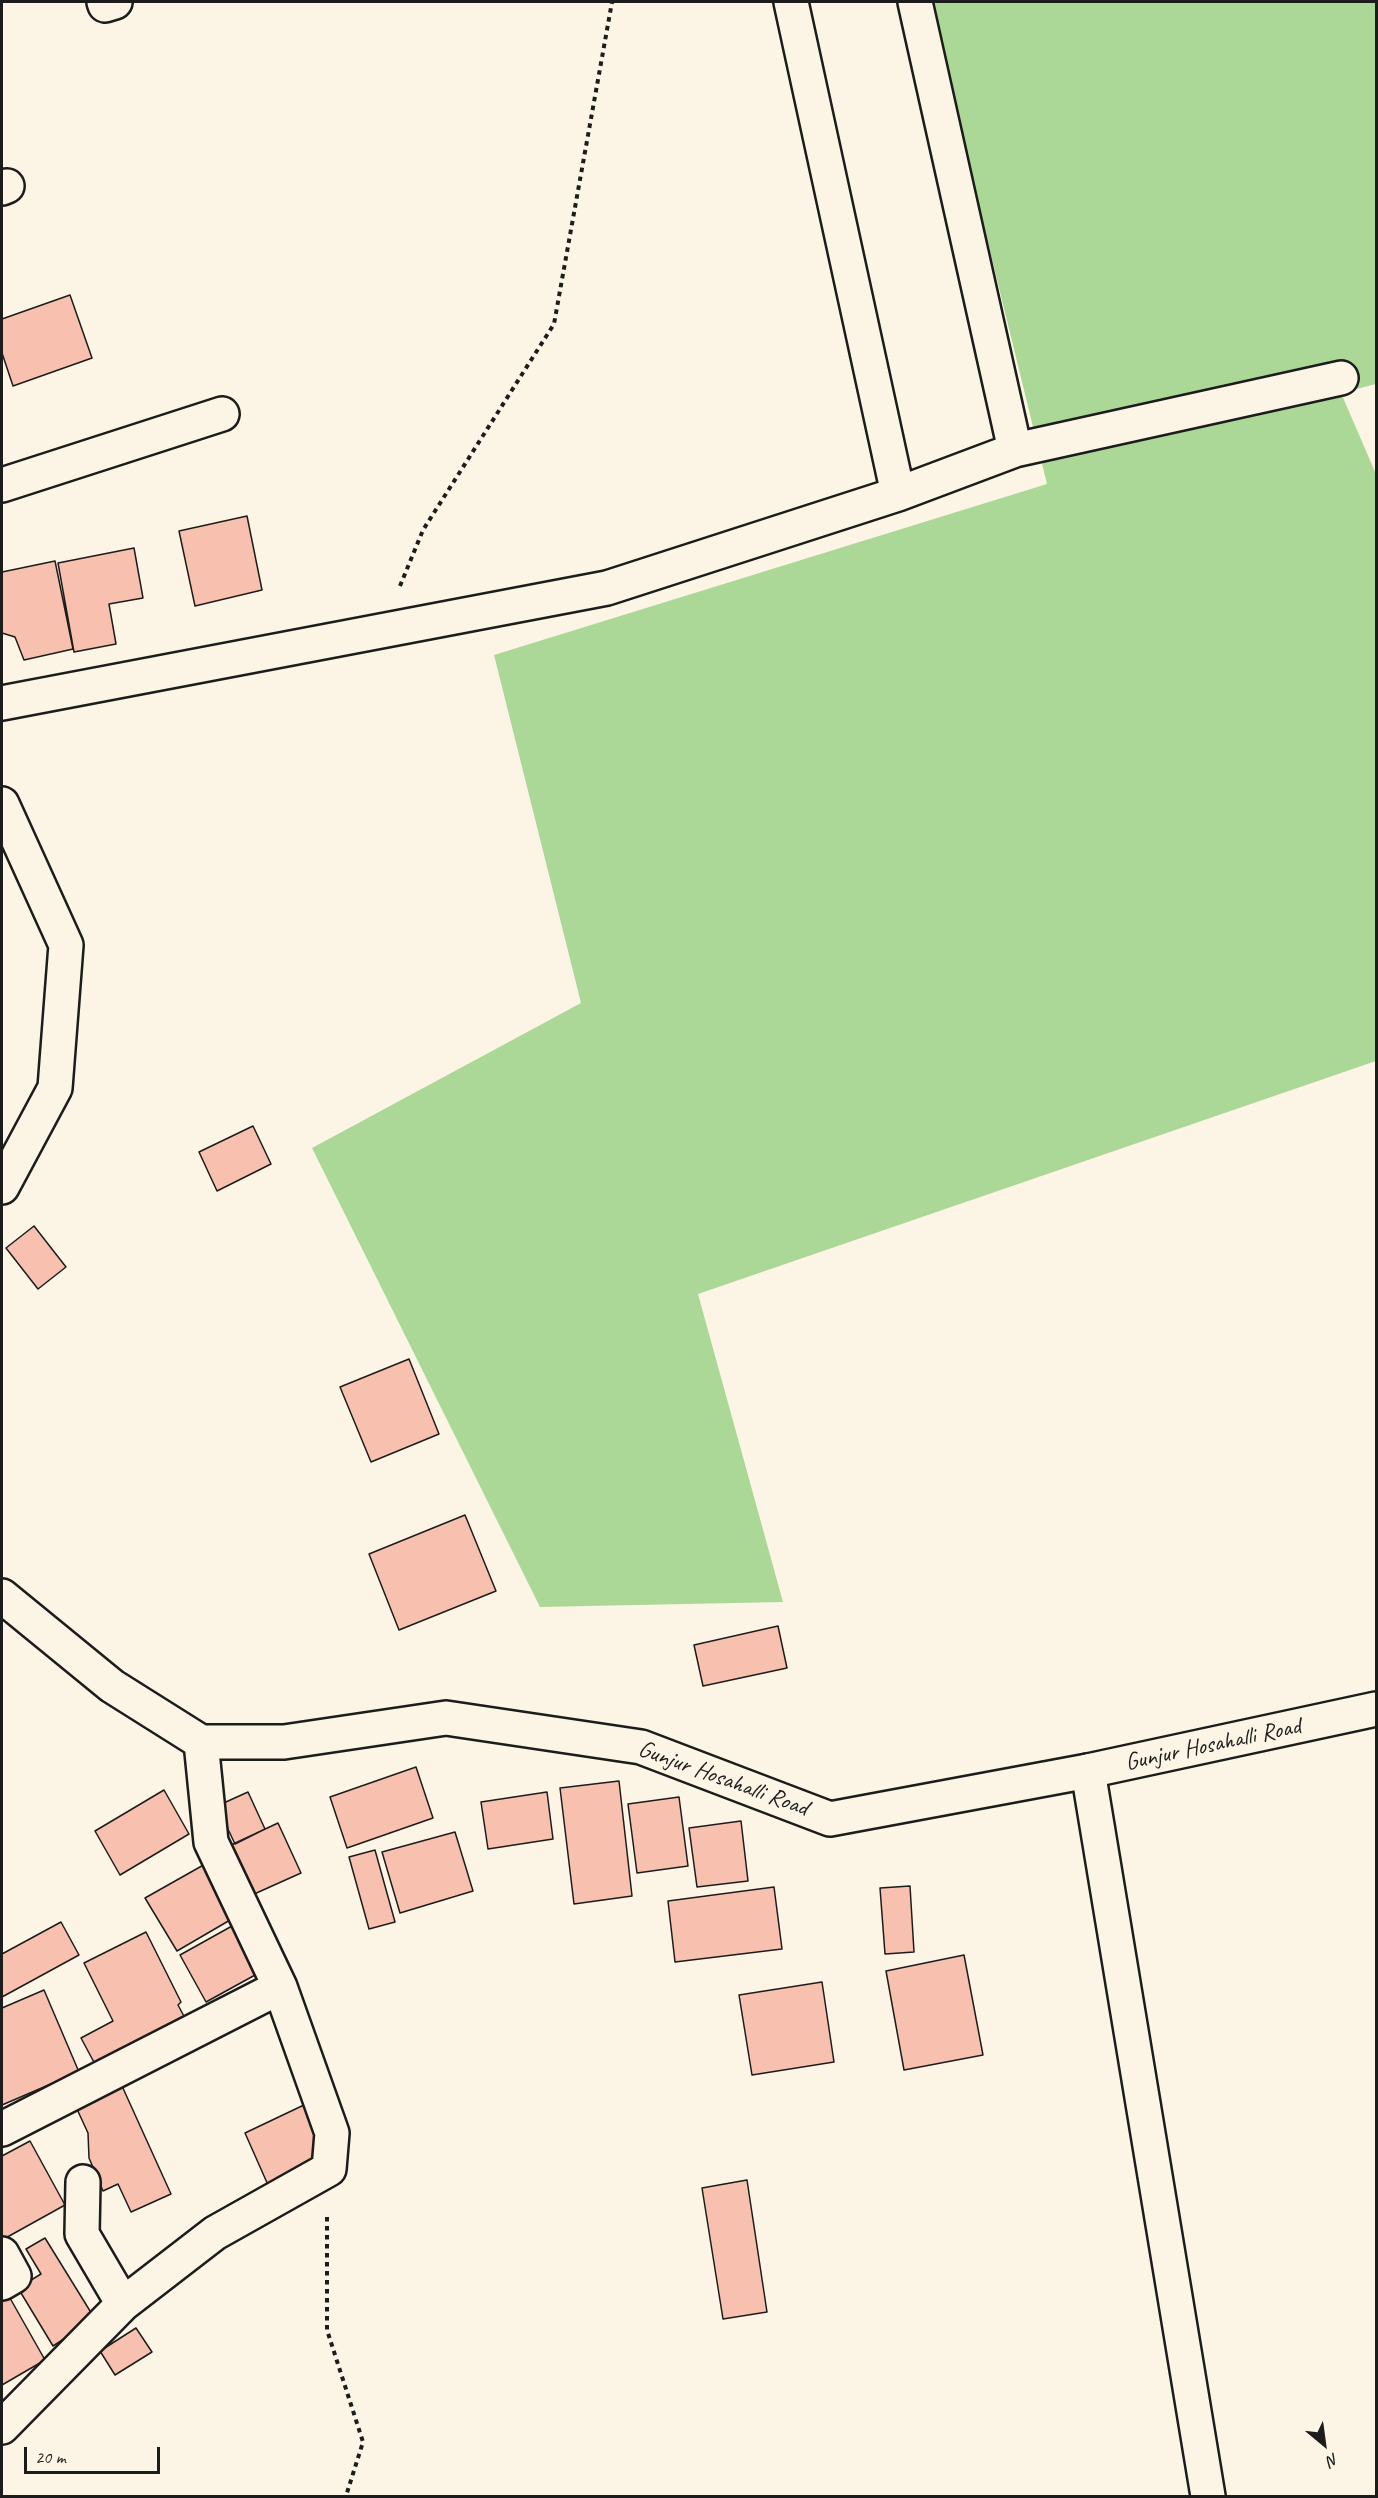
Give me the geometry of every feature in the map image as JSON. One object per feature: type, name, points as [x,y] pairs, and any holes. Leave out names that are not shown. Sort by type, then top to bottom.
[{"type":"street","points":[[104,2],[105,5],[115,2]]},
{"type":"street","points":[[791,2],[898,494]]},
{"type":"street","points":[[915,2],[1014,450]]},
{"type":"street","points":[[2,703],[382,629],[608,588],[898,494],[1014,450],[1341,378]]},
{"type":"street","points":[[2,485],[222,414]]},
{"type":"street","points":[[2,804],[66,945],[55,1088],[2,1187]]},
{"type":"street","points":[[2,1596],[112,1686],[201,1742],[211,1842],[280,1987],[332,2133],[329,2169],[215,2233],[123,2304],[3,2420]]},
{"type":"street","name":"Gunjur Hosahalli Road","points":[[201,1742],[284,1742],[446,1718],[641,1747],[830,1819],[1088,1772],[1377,1709]]},
{"type":"street","points":[[1088,1772],[1208,2496]]},
{"type":"street","points":[[2,2129],[280,1987]]},
{"type":"street","points":[[82,2182],[82,2234],[123,2304]]},
{"type":"street","points":[[2,2254],[14,2276],[2,2283]]},
{"type":"path","points":[[382,629],[423,530],[554,324],[612,2]]},
{"type":"path","points":[[329,2169],[326,2239],[327,2330],[363,2442],[346,2496]]},
{"type":"green space","points":[[929,2],[1376,2],[1376,384],[1341,393],[1376,474],[1376,1061],[698,1294],[783,1602],[540,1607],[312,1148],[581,1003],[494,655],[1047,484]]},
{"type":"building","points":[[70,295],[92,358],[13,386],[2,353],[2,319]]},
{"type":"building","points":[[247,516],[262,590],[195,606],[179,531]]},
{"type":"building","points":[[134,548],[143,598],[109,604],[116,644],[74,652],[58,563]]},
{"type":"building","points":[[55,561],[73,649],[24,660],[15,637],[2,633],[2,572]]},
{"type":"building","points":[[253,1126],[271,1164],[217,1191],[199,1152]]},
{"type":"building","points":[[34,1226],[66,1267],[38,1289],[6,1248]]},
{"type":"building","points":[[409,1359],[439,1434],[371,1462],[340,1387]]},
{"type":"building","points":[[465,1515],[496,1591],[399,1630],[369,1554]]},
{"type":"building","points":[[778,1626],[787,1668],[703,1686],[694,1645]]},
{"type":"building","points":[[416,1767],[433,1818],[347,1848],[330,1797]]},
{"type":"building","points":[[619,1781],[632,1896],[574,1904],[560,1788]]},
{"type":"building","points":[[164,1790],[189,1834],[120,1875],[95,1831]]},
{"type":"building","points":[[248,1792],[265,1829],[235,1844],[217,1806]]},
{"type":"building","points":[[547,1792],[553,1839],[488,1849],[481,1802]]},
{"type":"building","points":[[679,1797],[688,1866],[637,1873],[628,1804]]},
{"type":"building","points":[[741,1821],[748,1881],[697,1887],[689,1828]]},
{"type":"building","points":[[278,1823],[301,1873],[252,1895],[229,1846]]},
{"type":"building","points":[[455,1832],[473,1891],[400,1913],[382,1852]]},
{"type":"building","points":[[375,1850],[395,1922],[369,1929],[349,1857]]},
{"type":"building","points":[[207,1863],[237,1916],[177,1951],[145,1898]]},
{"type":"building","points":[[910,1886],[914,1952],[885,1954],[880,1888]]},
{"type":"building","points":[[774,1887],[782,1949],[675,1962],[668,1901]]},
{"type":"building","points":[[241,1921],[266,1969],[206,2002],[180,1955]]},
{"type":"building","points":[[61,1922],[79,1955],[2,1997],[2,1954]]},
{"type":"building","points":[[146,1932],[181,2002],[178,2005],[186,2020],[96,2066],[81,2038],[113,2021],[84,1963]]},
{"type":"building","points":[[964,1955],[983,2055],[904,2070],[886,1971]]},
{"type":"building","points":[[822,1982],[834,2062],[752,2075],[739,1995]]},
{"type":"building","points":[[44,1990],[79,2072],[2,2105],[2,2008]]},
{"type":"building","points":[[122,2086],[171,2194],[131,2212],[118,2184],[103,2191],[89,2158],[88,2133],[76,2107]]},
{"type":"building","points":[[306,2104],[329,2157],[268,2185],[245,2133]]},
{"type":"building","points":[[30,2141],[65,2205],[2,2240],[2,2156]]},
{"type":"building","points":[[747,2180],[767,2312],[723,2319],[702,2188]]},
{"type":"building","points":[[45,2238],[95,2319],[53,2346],[18,2288],[41,2274],[26,2249]]},
{"type":"building","points":[[6,2291],[45,2360],[2,2385],[2,2294]]},
{"type":"building","points":[[136,2328],[152,2352],[115,2375],[100,2351]]}]
